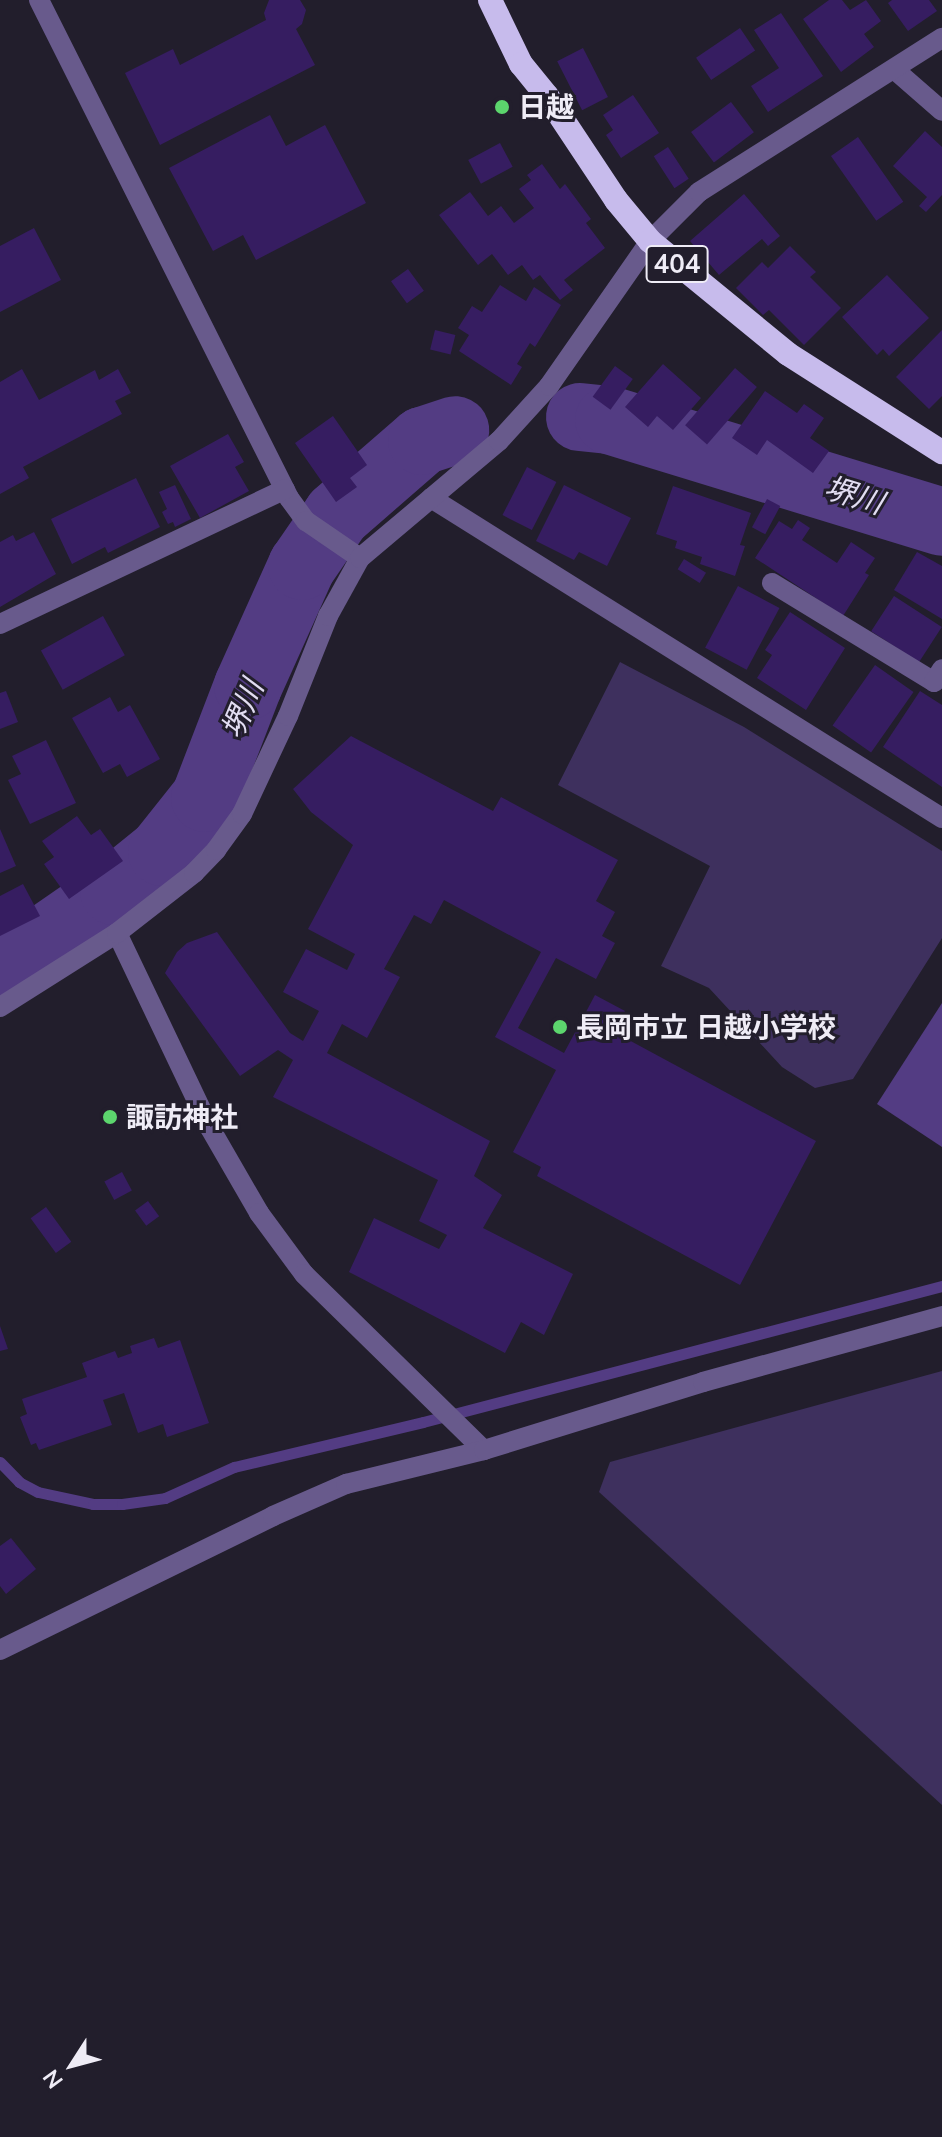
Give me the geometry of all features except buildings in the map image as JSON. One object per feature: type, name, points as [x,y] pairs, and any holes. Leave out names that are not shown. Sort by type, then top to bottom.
[{"type":"highway","name":"404","points":[[490,0],[521,64],[547,96],[607,189],[650,241],[788,354],[942,452]]},
{"type":"street","points":[[39,0],[285,489],[306,521],[360,558]]},
{"type":"street","points":[[0,1007],[117,933],[194,873],[242,814],[288,716],[328,616],[360,558],[383,535],[499,441],[549,386],[650,241],[699,192],[942,38]]},
{"type":"street","points":[[895,70],[942,111]]},
{"type":"street","points":[[0,624],[285,489]]},
{"type":"street","points":[[431,498],[942,818]]},
{"type":"street","points":[[772,583],[934,682],[942,669]]},
{"type":"street","points":[[117,933],[210,1128],[259,1213],[304,1274],[484,1450]]},
{"type":"street","points":[[0,1650],[273,1516],[346,1484],[484,1450],[703,1382],[942,1316]]},
{"type":"shaded area","points":[[620,662],[744,727],[942,851],[942,938],[853,1079],[815,1088],[782,1067],[709,988],[661,966],[710,866],[558,785]]},
{"type":"shaded area","points":[[942,1003],[942,1147],[877,1104]]},
{"type":"shaded area","points":[[942,1371],[942,1805],[599,1492],[610,1462]]},
{"type":"waterway","name":"堺川","points":[[580,417],[609,420],[942,522]]},
{"type":"waterway","name":"堺川","points":[[0,970],[114,891],[162,852],[205,798],[248,686],[302,566],[337,515],[422,441],[455,430]]},
{"type":"waterway","points":[[0,1462],[19,1482],[38,1492],[93,1504],[122,1504],[165,1498],[234,1467],[423,1422],[942,1286]]},
{"type":"place","name":"日越","points":[[502,107]]},
{"type":"place","name":"長岡市立 日越小学校","points":[[560,1027]]},
{"type":"place","name":"諏訪神社","points":[[110,1117]]}]
